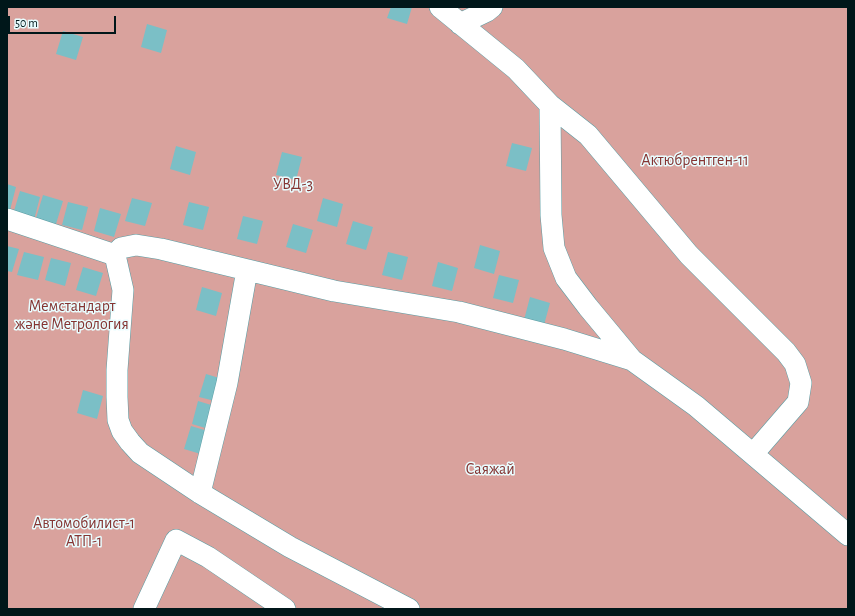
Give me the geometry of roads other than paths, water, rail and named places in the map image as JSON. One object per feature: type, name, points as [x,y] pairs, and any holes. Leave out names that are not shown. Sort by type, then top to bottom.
[{"type":"street","points":[[440,7],[516,69],[550,105],[588,135],[689,255],[786,352],[795,364],[801,383],[798,402],[753,454]]},
{"type":"street","points":[[460,24],[492,7]]},
{"type":"street","points":[[550,105],[551,215],[554,248],[566,278],[632,360],[696,406],[848,535]]},
{"type":"street","points":[[7,219],[115,255]]},
{"type":"street","points":[[115,255],[122,248],[136,245],[161,249],[334,291],[459,312],[564,339],[632,360]]},
{"type":"street","points":[[115,255],[124,290],[117,397],[118,420],[122,431],[140,453],[200,493],[290,547],[409,609]]},
{"type":"street","points":[[200,493],[227,383],[247,270]]},
{"type":"street","points":[[144,609],[176,540],[208,557],[286,609]]},
{"type":"park label","name":"Актюбрентген-11","points":[[695,160]]},
{"type":"park label","name":"УВД-3","points":[[293,184]]},
{"type":"park label","name":"Мемстандарт және Метрология","points":[[72,315]]},
{"type":"park label","name":"Саяжай","points":[[490,469]]},
{"type":"park label","name":"Автомобилист-1 АТП-1","points":[[84,532]]}]
